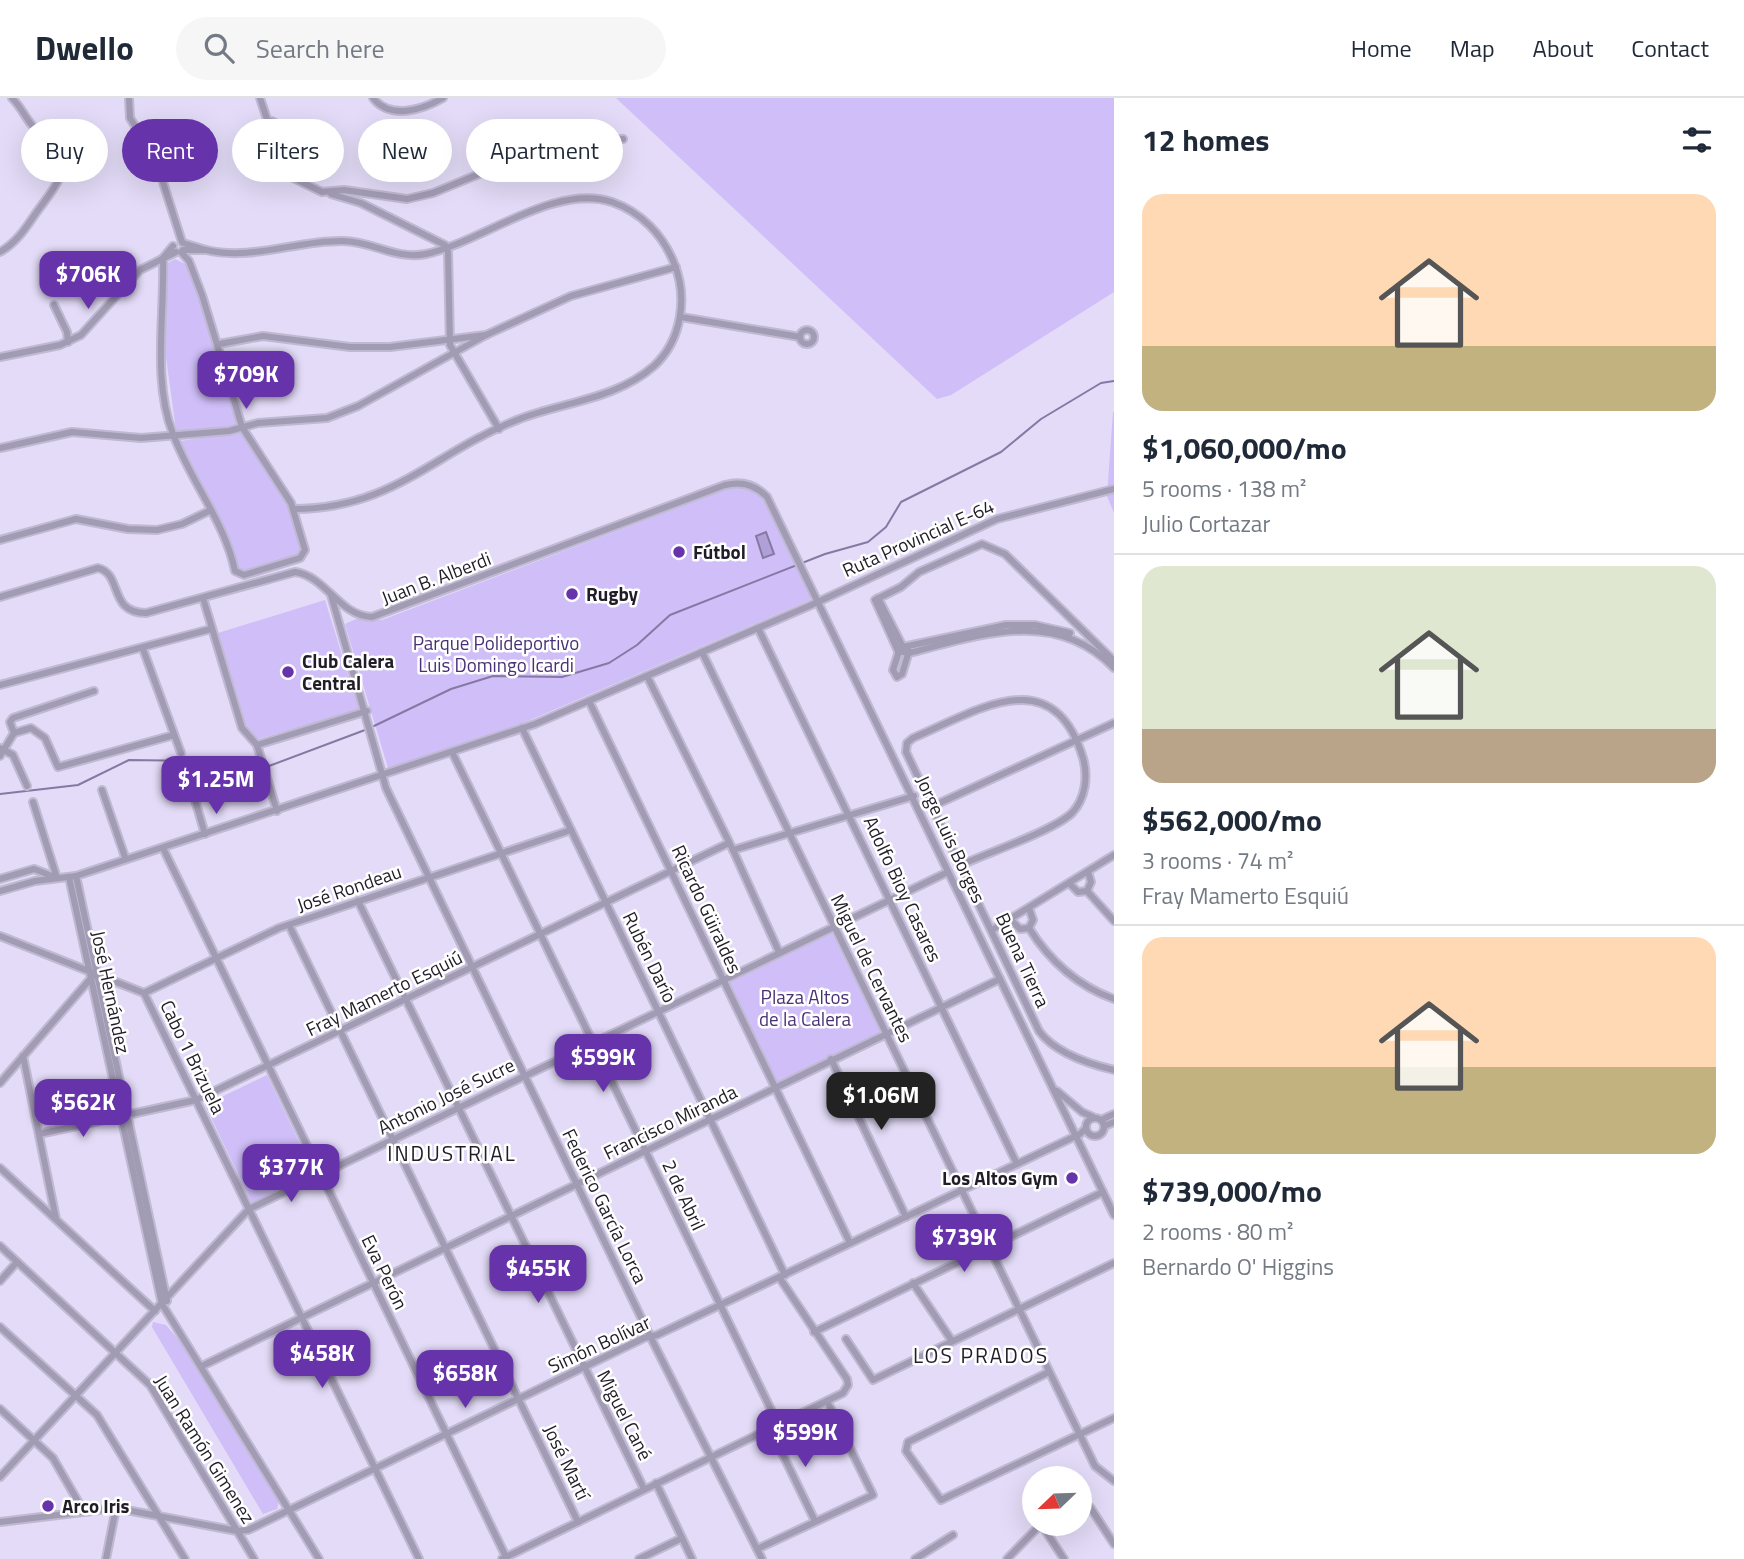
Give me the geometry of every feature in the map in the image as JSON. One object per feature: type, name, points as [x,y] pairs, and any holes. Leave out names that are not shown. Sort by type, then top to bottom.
[{"type":"street","points":[[0,252],[16,240],[36,214],[59,181],[62,168],[56,151],[12,98]]},
{"type":"street","points":[[130,98],[130,118],[155,158],[179,247],[189,261],[219,344],[242,427],[293,509],[305,550],[303,556],[244,575],[235,571],[229,544],[174,436],[162,366],[163,258]]},
{"type":"street","points":[[260,98],[267,119]]},
{"type":"street","points":[[373,98],[382,107],[401,111],[422,108],[443,98]]},
{"type":"street","points":[[330,193],[345,190],[401,199],[423,197],[466,179]]},
{"type":"street","points":[[298,182],[309,188],[361,203],[442,242],[447,248],[449,339],[454,353],[499,429]]},
{"type":"street","points":[[0,357],[68,342],[91,327],[136,274],[179,247],[233,253],[342,241],[399,255],[420,255],[447,248],[545,207],[571,201],[598,200],[625,208],[644,220],[665,245],[676,267],[682,290],[681,317],[661,358],[635,379],[600,396],[526,417],[499,429],[376,495],[335,506],[293,509]]},
{"type":"street","points":[[0,448],[72,432],[132,438],[174,436],[333,416],[358,406],[485,335],[571,296],[676,267]]},
{"type":"street","points":[[54,305],[67,332],[68,342]]},
{"type":"street","points":[[681,317],[800,337]]},
{"type":"street","points":[[219,344],[262,336],[349,347],[380,348],[485,335]]},
{"type":"street","name":"Juan B. Alberdi","points":[[0,597],[98,568],[108,573],[120,600],[133,611],[153,612],[295,572],[308,576],[362,616],[376,617],[725,485],[749,485]]},
{"type":"street","name":"Jorge Luis Borges","points":[[749,485],[767,497],[914,796],[1114,1215]]},
{"type":"street","name":"Ruta Provincial E-64","points":[[57,878],[72,876],[125,857],[163,848],[522,728],[758,628],[1007,515],[1114,489]]},
{"type":"street","points":[[0,540],[75,519],[128,529],[156,530],[192,520],[211,510]]},
{"type":"street","points":[[910,649],[902,674],[897,677],[892,670],[900,648],[876,600],[905,585],[919,572],[982,544],[1005,554],[1076,624],[1114,668]]},
{"type":"street","name":"Federico García Lorca","points":[[331,594],[384,776],[429,877],[650,1336],[762,1559]]},
{"type":"street","points":[[203,598],[242,728],[257,746],[277,811]]},
{"type":"street","points":[[342,628],[346,619],[362,616]]},
{"type":"street","points":[[1069,635],[1076,624]]},
{"type":"street","name":"Adolfo Bioy Casares","points":[[758,628],[851,815],[1017,1164]]},
{"type":"street","points":[[0,685],[211,629]]},
{"type":"street","points":[[900,648],[910,649],[1005,629],[1032,629],[1069,635],[1114,661]]},
{"type":"street","points":[[143,649],[181,753]]},
{"type":"street","name":"Miguel de Cervantes","points":[[702,652],[792,833],[1080,1435],[1096,1466],[1114,1481]]},
{"type":"street","points":[[647,676],[731,847],[779,953]]},
{"type":"street","points":[[13,733],[10,722],[13,718],[94,691]]},
{"type":"street","name":"Buena Tierra","points":[[1076,741],[1055,710],[1040,701],[1017,698],[1005,700],[913,738],[906,748],[1043,1037],[1075,1057],[1114,1070]]},
{"type":"street","name":"Ricardo Güiraldes","points":[[589,701],[850,1243]]},
{"type":"street","points":[[257,746],[367,711]]},
{"type":"street","points":[[933,806],[1114,723]]},
{"type":"street","points":[[27,786],[13,755],[1,751],[13,733],[33,728],[46,738],[58,766],[174,735]]},
{"type":"street","name":"Rubén Darío","points":[[522,728],[710,1119],[782,1276],[814,1332],[846,1378],[848,1385],[843,1393],[827,1401]]},
{"type":"street","points":[[961,865],[1071,813],[1083,791],[1086,774],[1076,741]]},
{"type":"street","name":"2 de Abril","points":[[452,752],[646,1151],[774,1426],[815,1521]]},
{"type":"street","points":[[186,769],[205,834]]},
{"type":"street","points":[[102,790],[125,857]]},
{"type":"street","name":"Fray Mamerto Esquiú","points":[[39,1134],[197,1100],[672,871],[731,847],[792,833],[914,796]]},
{"type":"street","points":[[33,803],[57,878]]},
{"type":"street","name":"José Rondeau","points":[[144,993],[289,925],[571,830]]},
{"type":"street","name":"Eva Perón","points":[[163,848],[505,1558]]},
{"type":"street","points":[[992,930],[1114,855]]},
{"type":"street","points":[[0,879],[34,869],[57,878]]},
{"type":"street","name":"Antonio José Sucre","points":[[0,1477],[249,1209],[948,872]]},
{"type":"street","points":[[1087,891],[1091,882],[1088,872]]},
{"type":"street","name":"José Hernández","points":[[72,876],[164,1301],[319,1559]]},
{"type":"street","points":[[0,891],[57,878]]},
{"type":"street","points":[[1069,883],[1077,892],[1087,891]]},
{"type":"street","points":[[1087,891],[1114,921]]},
{"type":"street","name":"Miguel Cané","points":[[358,901],[644,1489]]},
{"type":"street","points":[[1029,908],[1033,920],[1029,928]]},
{"type":"street","points":[[1010,919],[1020,929],[1029,928]]},
{"type":"street","name":"José Martí","points":[[289,925],[578,1522]]},
{"type":"street","points":[[1029,928],[1055,962],[1076,979],[1114,999]]},
{"type":"street","name":"Cabo 1 Brizuela","points":[[0,936],[144,993],[419,1559]]},
{"type":"street","points":[[0,1083],[93,974]]},
{"type":"street","name":"Francisco Miranda","points":[[202,1366],[1000,979]]},
{"type":"street","points":[[23,1056],[57,1220]]},
{"type":"street","points":[[831,1059],[906,1217]]},
{"type":"street","points":[[1053,1088],[1082,1112],[1107,1120],[1102,1132],[1094,1136],[1086,1128]]},
{"type":"street","name":"Simón Bolívar","points":[[237,1531],[290,1511],[650,1336],[719,1306],[1017,1164],[1077,1135],[1086,1128],[1088,1121],[1107,1120]]},
{"type":"street","name":"Simón Bolívar","points":[[1077,1135],[1094,1136]]},
{"type":"street","points":[[0,1168],[155,1311]]},
{"type":"street","points":[[814,1332],[1103,1192]]},
{"type":"street","name":"Juan Ramón Gimenez","points":[[0,1246],[150,1385],[254,1559]]},
{"type":"street","points":[[0,1281],[17,1262]]},
{"type":"street","points":[[846,1339],[873,1380],[1114,1263]]},
{"type":"street","points":[[913,1283],[952,1341]]},
{"type":"street","points":[[0,1327],[100,1420],[185,1559]]},
{"type":"street","points":[[1049,1372],[908,1442],[906,1451],[941,1500],[1114,1418]]},
{"type":"street","points":[[505,1558],[827,1401],[873,1495],[757,1549]]},
{"type":"street","points":[[0,1409],[56,1463],[83,1510]]},
{"type":"street","name":"Miguel Cané","points":[[656,1483],[692,1559]]},
{"type":"street","points":[[0,1522],[116,1508],[158,1513],[237,1531]]},
{"type":"street","points":[[106,1559],[116,1508]]},
{"type":"street","points":[[1092,1510],[1114,1544]]},
{"type":"street","points":[[915,1559],[953,1535]]},
{"type":"street","points":[[1007,1559],[1029,1536]]},
{"type":"street","points":[[1049,1536],[1064,1559]]},
{"type":"street","points":[[639,1559],[682,1538]]},
{"type":"green space","points":[[616,98],[1114,98],[1114,292],[951,395],[937,399]]},
{"type":"green space","points":[[175,259],[187,265],[218,347],[237,425],[179,433],[176,430],[165,350],[168,263]]},
{"type":"green space","points":[[1114,412],[1114,513],[1107,496]]},
{"type":"green space","points":[[242,432],[289,508],[302,553],[242,572],[238,570],[230,541],[180,441]]},
{"type":"green space","name":"Parque Polideportivo Luis Domingo Icardi","points":[[735,486],[753,488],[761,494],[811,596],[810,600],[523,723],[388,768],[345,624],[356,619],[382,620]]},
{"type":"green space","name":"Club Calera Central","points":[[325,600],[359,710],[258,739],[249,734],[218,633]]},
{"type":"green space","name":"Plaza Altos de la Calera","points":[[832,933],[881,1033],[778,1083],[729,983]]},
{"type":"green space","points":[[267,1075],[314,1173],[252,1203],[205,1105]]},
{"type":"green space","points":[[153,1322],[166,1325],[182,1344],[279,1501],[277,1509],[263,1514],[152,1327]]},
{"type":"shaded area","points":[[766,532],[774,554],[763,558],[756,536]]},
{"type":"waterway","points":[[374,726],[451,689],[493,676],[562,677],[609,663],[637,645],[670,615],[825,554],[868,542],[886,527],[901,502],[1001,452],[1041,419],[1101,383],[1114,381]]},
{"type":"waterway","points":[[269,766],[365,730]]},
{"type":"waterway","points":[[0,794],[78,785],[129,760],[201,761],[239,773],[260,768]]},
{"type":"place","name":"Fútbol","points":[[679,552]]},
{"type":"place","name":"Rugby","points":[[572,594]]},
{"type":"place","name":"Club Calera Central","points":[[288,672]]},
{"type":"place","name":"Los Altos Gym","points":[[1072,1178]]},
{"type":"place","name":"Arco Iris","points":[[48,1506]]},
{"type":"district","name":"INDUSTRIAL","points":[[452,1154]]},
{"type":"district","name":"LOS PRADOS","points":[[981,1356]]}]
